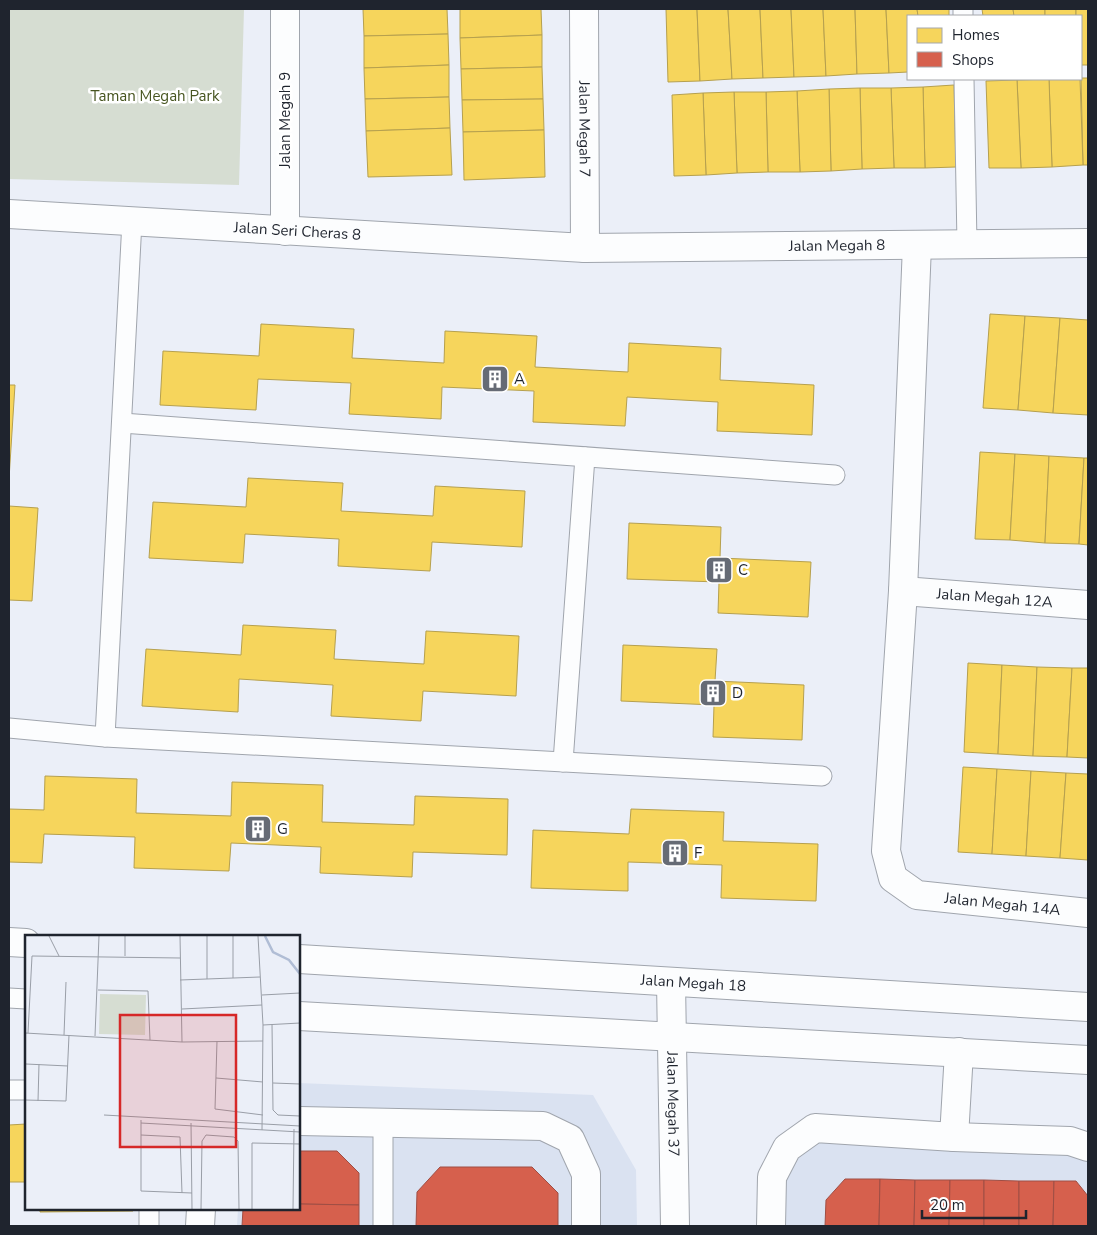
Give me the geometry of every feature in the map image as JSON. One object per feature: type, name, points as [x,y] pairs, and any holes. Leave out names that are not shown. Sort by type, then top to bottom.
[{"type":"street","name":"Jalan Megah 9","points":[[284,231],[285,9]]},
{"type":"street","name":"Jalan Megah 7","points":[[584,9],[585,248]]},
{"type":"street","name":"Jalan Seri Cheras 8","points":[[9,214],[585,248]]},
{"type":"street","name":"Jalan Megah 8","points":[[585,248],[1088,243]]},
{"type":"street","points":[[902,591],[917,245]]},
{"type":"street","name":"Jalan Megah 12A","points":[[902,591],[1088,605]]},
{"type":"street","name":"Jalan Megah 14A","points":[[902,591],[886,852],[893,878],[918,895],[1088,913]]},
{"type":"street","points":[[9,942],[25,943]]},
{"type":"street","name":"Jalan Megah 18","points":[[300,959],[1088,1007]]},
{"type":"street","name":"Jalan Megah 37","points":[[671,982],[675,1226]]},
{"type":"street","points":[[300,1016],[1088,1060]]},
{"type":"street","points":[[954,1137],[959,1052]]},
{"type":"street","points":[[300,1121],[543,1126],[570,1139],[586,1174],[586,1226]]},
{"type":"street","points":[[771,1226],[772,1177],[787,1148],[815,1128],[954,1137],[1070,1141],[1088,1147]]},
{"type":"street","points":[[200,1226],[201,1210]]},
{"type":"lane","points":[[964,80],[967,244]]},
{"type":"lane","points":[[105,737],[132,221]]},
{"type":"lane","points":[[122,423],[835,475]]},
{"type":"lane","points":[[563,762],[585,457]]},
{"type":"lane","points":[[9,728],[105,737],[822,776]]},
{"type":"lane","points":[[9,998],[25,999]]},
{"type":"lane","points":[[9,1090],[25,1090]]},
{"type":"lane","points":[[383,1122],[383,1226]]},
{"type":"lane","points":[[149,1210],[149,1226]]},
{"type":"shaded area","points":[[300,1083],[593,1095],[636,1170],[637,1226],[237,1226],[238,1210],[300,1210]]},
{"type":"shaded area","points":[[819,1141],[1074,1153],[1088,1160],[1088,1226],[783,1226],[783,1180],[798,1157]]},
{"type":"green space","name":"Taman Megah Park","points":[[9,9],[244,9],[239,185],[9,179]]},
{"type":"building: Homes","points":[[363,9],[447,9],[448,34],[364,36]]},
{"type":"building: Homes","points":[[460,9],[541,9],[542,35],[460,38]]},
{"type":"building: Homes","points":[[666,9],[697,9],[700,81],[668,82]]},
{"type":"building: Homes","points":[[697,9],[728,9],[732,79],[700,81]]},
{"type":"building: Homes","points":[[728,9],[760,9],[763,78],[732,79]]},
{"type":"building: Homes","points":[[760,9],[791,9],[794,77],[763,78]]},
{"type":"building: Homes","points":[[791,9],[823,9],[826,76],[794,77]]},
{"type":"building: Homes","points":[[823,9],[855,9],[857,74],[826,76]]},
{"type":"building: Homes","points":[[855,9],[886,9],[889,73],[857,74]]},
{"type":"building: Homes","points":[[886,9],[917,9],[918,15],[907,15],[907,72],[889,73]]},
{"type":"building: Homes","points":[[917,9],[949,9],[949,15],[918,15]]},
{"type":"building: Homes","points":[[982,9],[1013,9],[1014,15],[983,15]]},
{"type":"building: Homes","points":[[1013,9],[1045,9],[1045,15],[1014,15]]},
{"type":"building: Homes","points":[[1045,9],[1076,9],[1076,15],[1045,15]]},
{"type":"building: Homes","points":[[1076,9],[1088,9],[1088,65],[1082,65],[1082,15],[1076,15]]},
{"type":"building: Homes","points":[[448,34],[449,65],[364,68],[364,36]]},
{"type":"building: Homes","points":[[542,35],[542,67],[461,69],[460,38]]},
{"type":"building: Homes","points":[[449,65],[449,97],[365,99],[364,68]]},
{"type":"building: Homes","points":[[542,67],[543,99],[462,100],[461,69]]},
{"type":"building: Homes","points":[[1082,78],[1088,78],[1088,165],[1083,165],[1081,80]]},
{"type":"building: Homes","points":[[1017,80],[1049,80],[1052,167],[1021,168]]},
{"type":"building: Homes","points":[[1017,80],[1021,168],[989,168],[986,81]]},
{"type":"building: Homes","points":[[1049,80],[1080,80],[1083,165],[1052,167]]},
{"type":"building: Homes","points":[[954,85],[956,167],[925,168],[923,87]]},
{"type":"building: Homes","points":[[923,87],[925,168],[894,168],[891,88]]},
{"type":"building: Homes","points":[[860,88],[891,88],[894,168],[862,169]]},
{"type":"building: Homes","points":[[860,88],[862,169],[831,171],[829,89]]},
{"type":"building: Homes","points":[[829,89],[831,171],[800,172],[797,91]]},
{"type":"building: Homes","points":[[797,91],[800,172],[768,172],[766,92]]},
{"type":"building: Homes","points":[[734,92],[766,92],[768,172],[737,173]]},
{"type":"building: Homes","points":[[734,92],[737,173],[706,175],[703,93]]},
{"type":"building: Homes","points":[[703,93],[706,175],[674,176],[672,95]]},
{"type":"building: Homes","points":[[449,97],[450,128],[366,131],[365,99]]},
{"type":"building: Homes","points":[[543,99],[544,130],[463,132],[462,100]]},
{"type":"building: Homes","points":[[450,128],[452,175],[368,177],[366,131]]},
{"type":"building: Homes","points":[[544,130],[545,177],[464,180],[463,132]]},
{"type":"building: Homes","points":[[990,314],[1025,316],[1018,410],[983,408]]},
{"type":"building: Homes","points":[[1025,316],[1060,318],[1053,413],[1018,410]]},
{"type":"building: Homes","points":[[1060,318],[1088,320],[1088,415],[1053,413]]},
{"type":"building: Homes","name":"A","points":[[261,324],[354,329],[352,358],[444,363],[445,331],[537,336],[535,367],[628,372],[629,343],[721,348],[720,380],[814,385],[812,435],[717,431],[718,402],[627,397],[625,426],[533,422],[534,391],[442,387],[441,419],[349,414],[351,383],[258,379],[256,410],[160,405],[163,351],[259,356]]},
{"type":"building: Homes","points":[[9,385],[15,385],[9,479]]},
{"type":"building: Homes","points":[[980,452],[1015,454],[1010,540],[975,539]]},
{"type":"building: Homes","points":[[1015,454],[1049,456],[1045,543],[1010,540]]},
{"type":"building: Homes","points":[[1049,456],[1084,458],[1079,544],[1045,543]]},
{"type":"building: Homes","points":[[1084,458],[1088,458],[1088,545],[1079,544]]},
{"type":"building: Homes","points":[[248,478],[343,483],[341,511],[433,516],[435,486],[525,491],[522,547],[432,542],[430,571],[338,566],[339,539],[245,534],[243,563],[149,558],[153,502],[246,507]]},
{"type":"building: Homes","points":[[9,506],[38,508],[32,601],[9,600]]},
{"type":"building: Homes","name":"C","points":[[629,523],[721,527],[720,558],[811,562],[808,617],[718,613],[719,582],[627,579]]},
{"type":"building: Homes","points":[[243,625],[336,630],[334,659],[424,664],[426,631],[519,636],[516,696],[423,691],[421,721],[331,716],[333,685],[239,679],[238,712],[142,706],[146,649],[241,655]]},
{"type":"building: Homes","name":"D","points":[[623,645],[717,649],[715,681],[804,685],[802,740],[713,737],[714,705],[621,701]]},
{"type":"building: Homes","points":[[968,663],[1002,665],[998,754],[964,752]]},
{"type":"building: Homes","points":[[1002,665],[1037,667],[1033,756],[998,754]]},
{"type":"building: Homes","points":[[1037,667],[1072,668],[1067,757],[1033,756]]},
{"type":"building: Homes","points":[[1072,668],[1088,668],[1088,758],[1067,757]]},
{"type":"building: Homes","points":[[963,767],[997,769],[992,854],[958,852]]},
{"type":"building: Homes","points":[[997,769],[1031,771],[1026,856],[992,854]]},
{"type":"building: Homes","points":[[1031,771],[1066,773],[1060,858],[1026,856]]},
{"type":"building: Homes","points":[[1066,773],[1088,774],[1088,860],[1060,858]]},
{"type":"building: Homes","name":"G","points":[[45,776],[137,779],[136,813],[231,816],[232,782],[323,785],[322,822],[414,825],[415,796],[508,799],[507,855],[413,852],[412,877],[320,873],[321,847],[231,843],[229,871],[134,868],[135,837],[44,834],[42,863],[9,862],[9,809],[44,810]]},
{"type":"building: Homes","name":"F","points":[[631,809],[724,812],[723,841],[818,844],[816,901],[721,898],[722,865],[628,862],[628,891],[531,888],[533,830],[629,834]]},
{"type":"building: Homes","points":[[25,1124],[25,1182],[9,1182],[9,1125]]},
{"type":"building: Homes","points":[[40,1210],[133,1211],[40,1212]]},
{"type":"building: Shops","points":[[300,1151],[337,1151],[359,1173],[359,1205],[300,1204]]},
{"type":"building: Shops","points":[[440,1167],[532,1167],[558,1193],[558,1226],[416,1226],[417,1192]]},
{"type":"building: Shops","points":[[845,1179],[880,1179],[879,1226],[825,1226],[826,1200]]},
{"type":"building: Shops","points":[[880,1179],[915,1180],[914,1226],[879,1226]]},
{"type":"building: Shops","points":[[915,1180],[950,1180],[949,1226],[914,1226]]},
{"type":"building: Shops","points":[[950,1180],[984,1180],[984,1226],[949,1226]]},
{"type":"building: Shops","points":[[984,1180],[1019,1181],[1019,1226],[984,1226]]},
{"type":"building: Shops","points":[[1019,1181],[1054,1181],[1053,1226],[1019,1226]]},
{"type":"building: Shops","points":[[1054,1181],[1076,1181],[1088,1196],[1088,1226],[1053,1226]]},
{"type":"building: Shops","points":[[300,1204],[359,1205],[359,1226],[242,1226],[243,1210],[300,1210]]},
{"type":"place","name":"A","points":[[495,379]]},
{"type":"place","name":"C","points":[[719,570]]},
{"type":"place","name":"D","points":[[713,693]]},
{"type":"place","name":"G","points":[[258,829]]},
{"type":"place","name":"F","points":[[675,853]]}]
